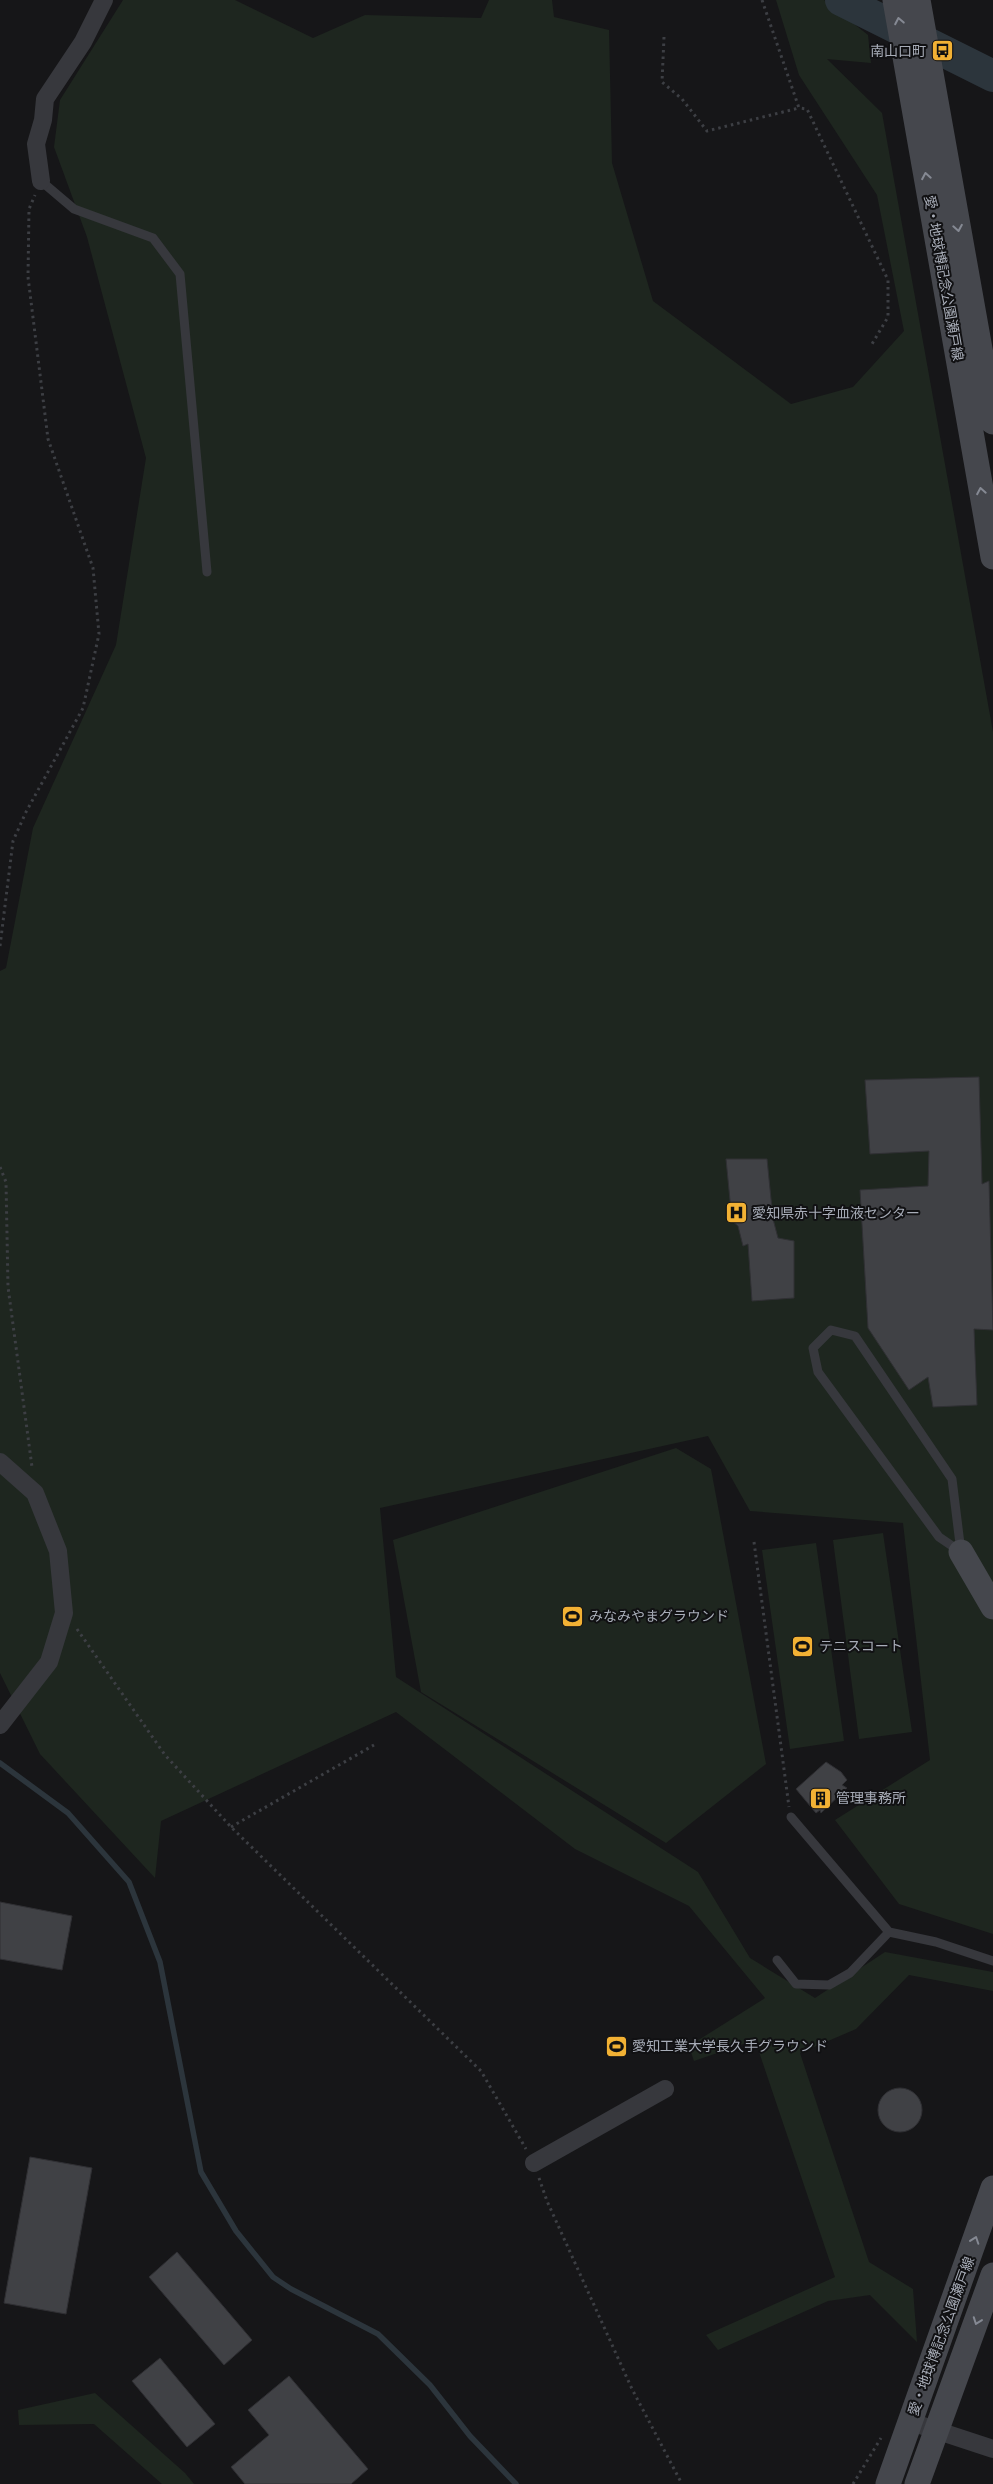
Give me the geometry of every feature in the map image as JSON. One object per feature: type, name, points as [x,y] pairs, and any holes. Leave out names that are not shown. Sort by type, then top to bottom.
[{"type":"main road","name":"愛・地球博記念公園瀬戸線","points":[[895,0],[993,557]]},
{"type":"main road","name":"愛・地球博記念公園瀬戸線","points":[[919,5],[993,422]]},
{"type":"main road","points":[[961,1552],[993,1608]]},
{"type":"main road","name":"愛・地球博記念公園瀬戸線","points":[[888,2484],[993,2188]]},
{"type":"main road","name":"愛・地球博記念公園瀬戸線","points":[[917,2484],[993,2276]]},
{"type":"street","points":[[41,181],[36,144],[43,120],[45,99],[83,42],[104,0]]},
{"type":"street","points":[[0,1462],[35,1493],[58,1552],[64,1613],[49,1662],[2,1722]]},
{"type":"street","points":[[534,2163],[665,2089]]},
{"type":"street","points":[[911,2422],[993,2450]]},
{"type":"lane","points":[[41,181],[74,209],[153,238],[180,274],[207,572]]},
{"type":"lane","points":[[831,1330],[855,1336],[952,1479],[961,1552],[939,1537],[818,1372],[812,1348],[831,1330]]},
{"type":"lane","points":[[791,1817],[889,1932],[936,1942],[993,1961]]},
{"type":"lane","points":[[777,1960],[796,1984],[829,1985],[850,1972],[889,1932]]},
{"type":"path","points":[[762,0],[799,108]]},
{"type":"path","points":[[664,37],[662,82],[682,99],[707,131],[799,108],[807,109],[888,280],[888,317],[872,344]]},
{"type":"path","points":[[0,946],[14,840],[26,812],[84,708],[99,634],[93,568],[48,439],[28,277],[29,209],[41,181]]},
{"type":"path","points":[[0,1167],[6,1182],[8,1287],[35,1493]]},
{"type":"path","points":[[754,1542],[791,1817]]},
{"type":"path","points":[[64,1613],[90,1644],[165,1755],[231,1827],[481,2070],[534,2163],[547,2201],[632,2389],[682,2484]]},
{"type":"path","points":[[231,1827],[374,1745]]},
{"type":"shaded area","points":[[123,0],[235,0],[313,38],[365,15],[481,18],[489,0],[552,0],[554,17],[609,30],[612,163],[653,301],[791,404],[853,387],[904,331],[877,195],[799,75],[776,0],[824,0],[868,35],[871,63],[827,59],[882,113],[993,732],[993,1934],[899,1904],[835,1820],[930,1760],[903,1523],[750,1511],[708,1436],[380,1508],[396,1677],[698,1872],[750,1958],[815,1998],[885,1952],[993,1972],[993,1991],[909,1975],[856,2029],[800,2053],[869,2262],[913,2289],[917,2342],[870,2295],[828,2301],[718,2350],[706,2335],[835,2277],[755,2040],[694,2061],[689,2046],[765,1998],[689,1906],[575,1849],[396,1712],[161,1821],[155,1878],[40,1754],[0,1673],[0,971],[6,968],[33,828],[116,645],[146,458],[87,237],[54,147],[60,100]]},
{"type":"shaded area","name":"みなみやまグラウンド","points":[[676,1448],[711,1469],[766,1764],[666,1843],[421,1692],[393,1540]]},
{"type":"shaded area","points":[[883,1533],[912,1732],[859,1739],[833,1540]]},
{"type":"shaded area","name":"テニスコート","points":[[816,1543],[844,1741],[790,1749],[762,1550]]},
{"type":"shaded area","points":[[95,2393],[185,2473],[194,2484],[162,2484],[94,2424],[19,2425],[18,2410]]},
{"type":"building","points":[[979,1077],[982,1184],[989,1181],[993,1330],[974,1329],[977,1405],[933,1407],[928,1377],[909,1390],[868,1328],[860,1190],[928,1186],[929,1151],[870,1154],[865,1080]]},
{"type":"building","points":[[726,1159],[767,1159],[773,1219],[778,1238],[794,1241],[794,1298],[752,1301],[748,1244],[743,1246],[738,1226],[732,1221]]},
{"type":"building","name":"管理事務所","points":[[826,1762],[841,1772],[847,1780],[842,1785],[847,1788],[821,1813],[820,1810],[816,1813],[796,1789]]},
{"type":"building","points":[[0,1902],[72,1916],[62,1970],[0,1959]]},
{"type":"building","points":[[896,2088],[904,2088],[916,2094],[922,2110],[916,2126],[904,2132],[896,2132],[884,2126],[878,2114],[878,2106],[884,2094]]},
{"type":"building","points":[[30,2157],[92,2168],[66,2314],[4,2303]]},
{"type":"building","points":[[177,2252],[252,2340],[224,2365],[149,2277]]},
{"type":"building","points":[[160,2358],[215,2424],[187,2447],[132,2381]]},
{"type":"building","points":[[289,2376],[368,2469],[351,2484],[245,2484],[231,2467],[269,2435],[248,2410]]},
{"type":"waterway","points":[[841,0],[993,76]]},
{"type":"waterway","points":[[0,1763],[68,1813],[129,1882],[160,1962],[201,2172],[236,2231],[273,2277],[291,2289],[378,2334],[430,2385],[470,2436],[516,2484]]},
{"type":"place","name":"南山口町","points":[[942,51]]},
{"type":"place","name":"愛知県赤十字血液センター","points":[[736,1213]]},
{"type":"place","name":"みなみやまグラウンド","points":[[573,1616]]},
{"type":"place","name":"テニスコート","points":[[803,1646]]},
{"type":"place","name":"管理事務所","points":[[820,1798]]},
{"type":"place","name":"愛知工業大学長久手グラウンド","points":[[616,2046]]}]
